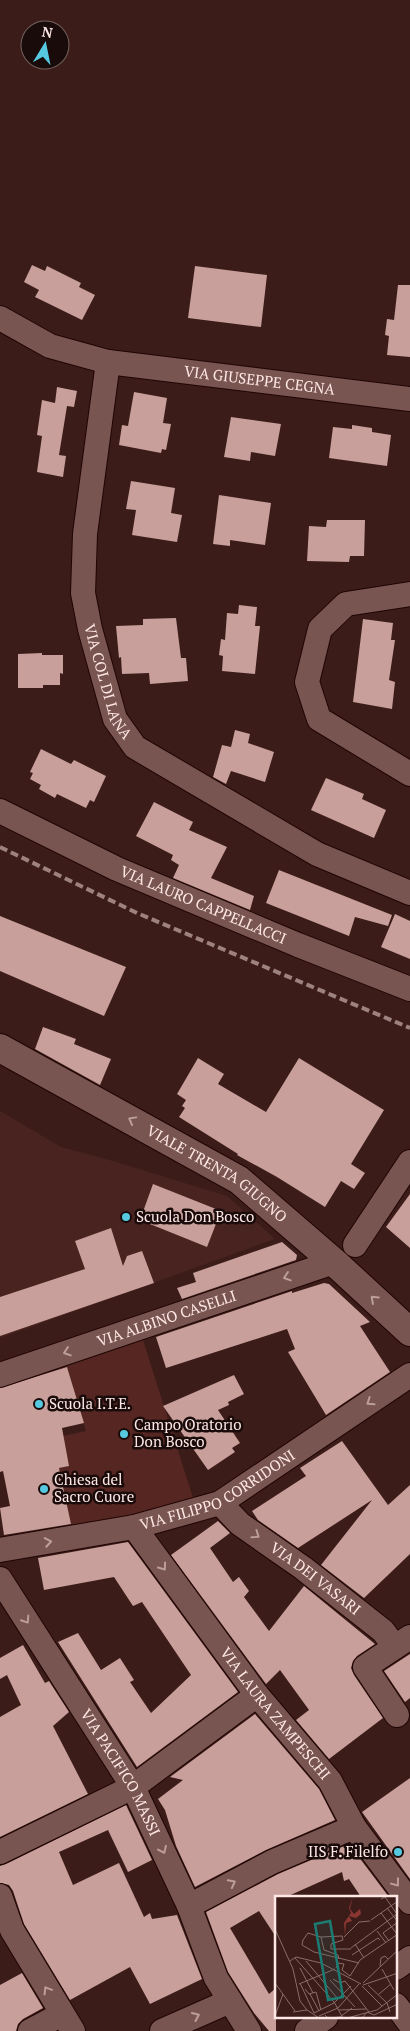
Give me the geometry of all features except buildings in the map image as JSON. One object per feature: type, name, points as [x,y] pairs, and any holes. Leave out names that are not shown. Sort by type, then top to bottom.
[{"type":"street","name":"VIA GIUSEPPE CEGNA","points":[[0,318],[50,346],[108,362],[410,399]]},
{"type":"street","name":"VIA COL DI LANA","points":[[108,362],[85,534],[83,593],[90,629],[115,719],[135,747],[292,840],[317,854],[410,893]]},
{"type":"street","points":[[410,594],[346,604],[320,629],[306,682],[319,719],[410,774]]},
{"type":"street","name":"VIA LAURO CAPPELLACCI","points":[[0,811],[117,869],[298,945],[410,989]]},
{"type":"street","name":"VIALE TRENTA GIUGNO","points":[[0,1048],[239,1180],[334,1262],[410,1332]]},
{"type":"street","points":[[355,1245],[410,1162]]},
{"type":"street","name":"VIA ALBINO CASELLI","points":[[0,1375],[334,1262]]},
{"type":"street","name":"VIA FILIPPO CORRIDONI","points":[[0,1550],[134,1527],[220,1503],[410,1375]]},
{"type":"street","name":"VIA DEI VASARI","points":[[220,1503],[240,1524],[303,1568],[383,1631],[402,1642]]},
{"type":"street","name":"VIA LAURA ZAMPESCHI","points":[[134,1527],[257,1695],[330,1781],[354,1827],[410,1902]]},
{"type":"street","name":"VIA PACIFICO MASSI","points":[[0,1579],[134,1788],[189,1906],[216,1978],[249,2031]]},
{"type":"street","points":[[397,1715],[364,1667],[402,1642]]},
{"type":"street","points":[[0,1852],[134,1788],[257,1695]]},
{"type":"street","points":[[189,1906],[272,1862],[354,1827]]},
{"type":"street","points":[[0,1896],[6,1933],[68,2023],[30,2031]]},
{"type":"street","points":[[398,1967],[410,1958]]},
{"type":"street","points":[[162,2031],[230,2001]]},
{"type":"street","points":[[398,2008],[410,2024]]},
{"type":"street","points":[[307,2031],[325,2018]]},
{"type":"shaded area","name":"Scuola Don Bosco","points":[[0,1111],[61,1147],[227,1196],[275,1239],[0,1338]]},
{"type":"shaded area","name":"Campo Oratorio Don Bosco","points":[[143,1340],[194,1501],[72,1529],[59,1468],[69,1466],[63,1436],[86,1431],[67,1366]]},
{"type":"railway","points":[[0,847],[137,913],[410,1028]]},
{"type":"place","name":"Scuola Don Bosco","points":[[126,1217]]},
{"type":"place","name":"Scuola I.T.E.","points":[[39,1404]]},
{"type":"place","name":"Campo Oratorio Don Bosco","points":[[124,1434]]},
{"type":"place","name":"Chiesa del Sacro Cuore","points":[[44,1489]]},
{"type":"place","name":"IIS F. Filelfo","points":[[398,1852]]}]
